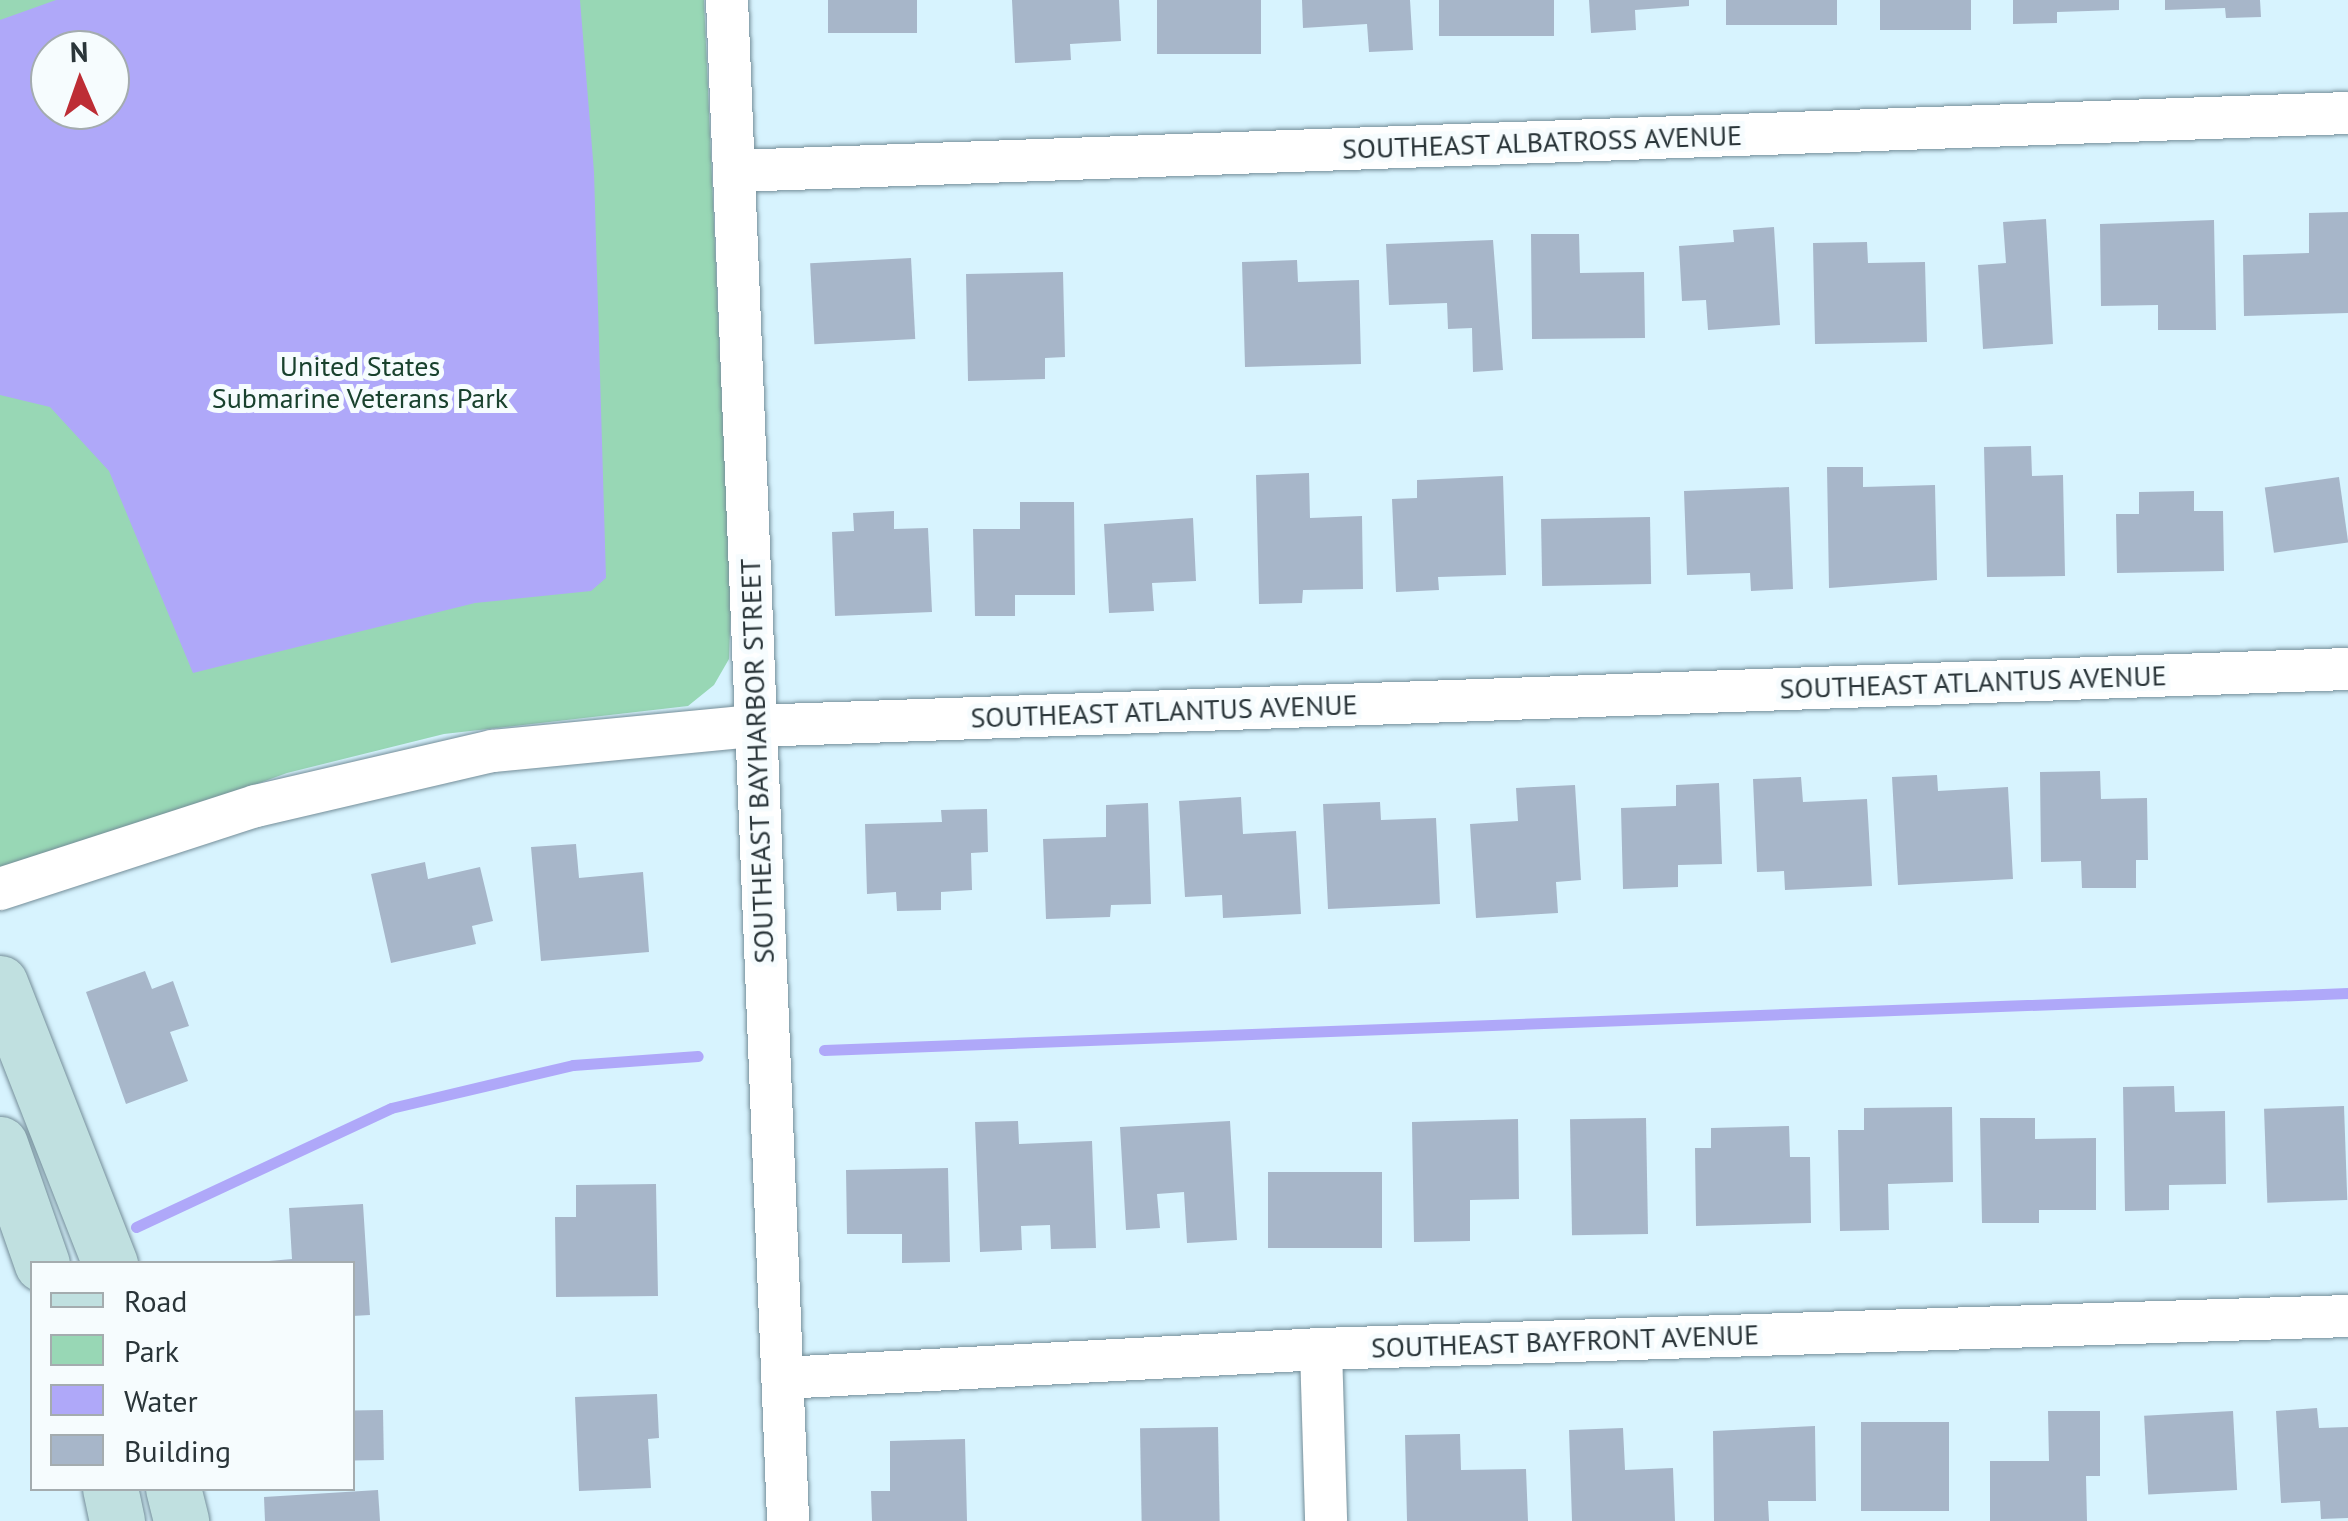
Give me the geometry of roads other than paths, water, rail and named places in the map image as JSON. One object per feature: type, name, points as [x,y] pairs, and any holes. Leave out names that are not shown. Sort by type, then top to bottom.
[{"type":"street","name":"SOUTHEAST BAYHARBOR STREET","points":[[727,0],[788,1521]]},
{"type":"street","name":"SOUTHEAST ALBATROSS AVENUE","points":[[735,171],[2348,113]]},
{"type":"street","name":"SOUTHEAST ATLANTUS AVENUE","points":[[0,889],[256,806],[493,751],[754,726],[2348,669]]},
{"type":"street","points":[[0,983],[109,1261]]},
{"type":"street","points":[[0,1144],[41,1261]]},
{"type":"street","name":"SOUTHEAST BAYFRONT AVENUE","points":[[783,1378],[1321,1349],[2348,1316]]},
{"type":"street","points":[[1321,1349],[1326,1521]]},
{"type":"street","points":[[111,1491],[118,1521]]},
{"type":"street","points":[[174,1491],[181,1521]]},
{"type":"water","name":"United States Submarine Veterans Park","points":[[56,0],[580,0],[594,172],[606,578],[591,591],[475,603],[193,673],[109,471],[50,407],[0,395],[0,20]]},
{"type":"waterway","points":[[824,1050],[2348,993]]},
{"type":"waterway","points":[[136,1227],[391,1108],[573,1065],[698,1056]]}]
